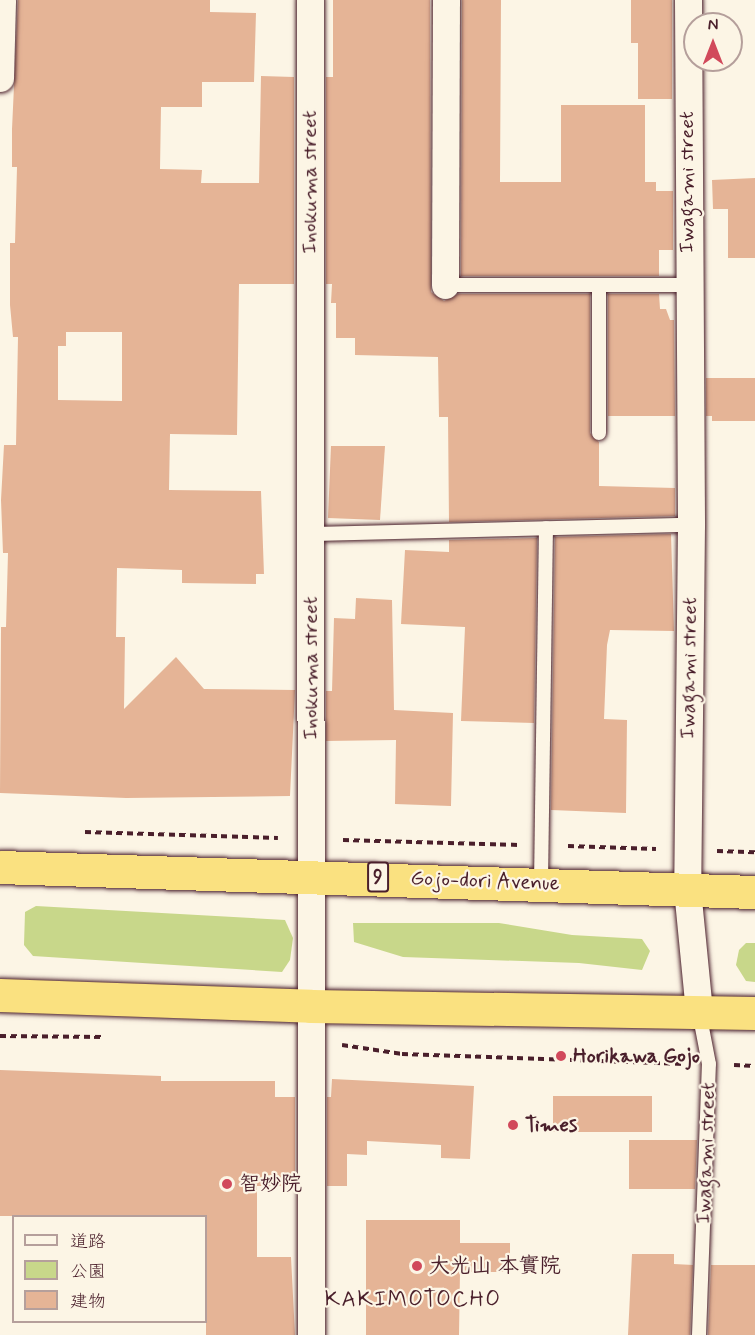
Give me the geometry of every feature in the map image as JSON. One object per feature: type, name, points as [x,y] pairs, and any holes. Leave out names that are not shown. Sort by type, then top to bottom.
[{"type":"highway","name":"Gojo-dori Avenue","points":[[0,867],[311,875],[755,892]]},
{"type":"highway","points":[[0,995],[311,1006],[755,1012]]},
{"type":"street","points":[[0,78],[2,0]]},
{"type":"street","name":"Inokuma street","points":[[310,0],[312,1335]]},
{"type":"street","points":[[445,285],[446,0]]},
{"type":"street","name":"Iwagami street","points":[[688,0],[687,285],[691,525],[687,889],[699,1012]]},
{"type":"lane","points":[[445,285],[687,285]]},
{"type":"lane","points":[[599,285],[599,433]]},
{"type":"lane","points":[[311,534],[691,525]]},
{"type":"lane","points":[[541,883],[546,528]]},
{"type":"lane","name":"Iwagami street","points":[[699,1012],[709,1064],[699,1335]]},
{"type":"path","points":[[80,832],[755,852]]},
{"type":"path","points":[[0,1036],[115,1037]]},
{"type":"path","points":[[311,1042],[402,1054],[755,1066]]},
{"type":"green space","points":[[36,906],[285,920],[293,938],[290,960],[282,972],[33,956],[24,945],[25,912]]},
{"type":"green space","points":[[353,923],[499,923],[572,935],[642,939],[650,951],[642,970],[579,963],[403,957],[354,942]]},
{"type":"green space","points":[[746,943],[755,943],[755,982],[746,981],[736,965],[739,950]]},
{"type":"building","points":[[18,0],[210,0],[210,12],[256,13],[254,82],[202,82],[202,107],[161,107],[160,169],[202,170],[201,183],[259,183],[261,76],[294,77],[294,284],[239,284],[237,435],[170,434],[169,490],[261,491],[264,574],[256,574],[256,584],[182,583],[182,570],[117,568],[116,637],[125,637],[124,709],[176,657],[204,689],[295,690],[290,796],[126,798],[0,793],[1,627],[6,627],[8,553],[3,553],[1,500],[4,445],[16,445],[18,337],[13,337],[10,305],[10,243],[15,243],[17,167],[12,167]],"holes":[[[66,332],[122,332],[122,401],[58,400],[58,346],[66,346]]]},
{"type":"building","points":[[333,0],[430,0],[431,292],[444,301],[458,294],[590,294],[590,433],[599,442],[599,486],[675,488],[675,516],[449,522],[448,417],[439,417],[438,357],[355,355],[355,338],[336,338],[336,303],[331,303],[332,284],[326,284],[326,77],[333,77]]},
{"type":"building","points":[[462,0],[501,0],[500,182],[561,182],[561,105],[645,105],[645,182],[656,182],[656,191],[673,191],[673,250],[659,250],[659,276],[461,276]]},
{"type":"building","points":[[631,0],[672,0],[672,99],[638,99],[638,43],[631,43]]},
{"type":"building","points":[[755,178],[755,258],[728,258],[728,209],[713,209],[712,180]]},
{"type":"building","points":[[608,294],[659,294],[660,309],[666,309],[670,320],[674,320],[675,416],[608,416]]},
{"type":"building","points":[[706,378],[755,378],[755,421],[712,421],[712,416],[706,416]]},
{"type":"building","points":[[331,446],[385,446],[380,520],[328,518]]},
{"type":"building","points":[[671,534],[674,631],[610,630],[607,645],[604,719],[627,720],[626,813],[551,810],[555,537]]},
{"type":"building","points":[[537,538],[534,723],[461,721],[465,627],[401,624],[405,550],[449,552],[449,540]]},
{"type":"building","points":[[356,598],[392,600],[394,710],[453,713],[451,806],[395,804],[396,740],[326,741],[326,691],[332,691],[334,618],[355,619]]},
{"type":"building","points":[[0,1070],[161,1076],[161,1081],[275,1081],[275,1097],[295,1097],[295,1186],[257,1186],[257,1257],[291,1257],[295,1335],[206,1335],[207,1215],[0,1216]]},
{"type":"building","points":[[332,1079],[474,1086],[470,1159],[441,1158],[441,1145],[367,1141],[367,1155],[347,1154],[347,1186],[327,1186],[327,1097],[331,1097]]},
{"type":"building","points":[[553,1096],[652,1096],[652,1132],[553,1132]]},
{"type":"building","points":[[629,1140],[697,1140],[695,1189],[629,1189]]},
{"type":"building","points":[[366,1220],[460,1220],[460,1243],[510,1243],[510,1272],[460,1272],[459,1335],[366,1335]]},
{"type":"building","points":[[632,1254],[674,1254],[674,1264],[693,1265],[690,1335],[628,1335]]},
{"type":"building","points":[[711,1265],[755,1265],[755,1335],[708,1335]]},
{"type":"place","name":"Horikawa Gojo","points":[[561,1056]]},
{"type":"place","name":"Times","points":[[513,1125]]},
{"type":"place","name":"智妙院","points":[[227,1184]]},
{"type":"place","name":"大光山 本實院","points":[[417,1266]]},
{"type":"district","name":"KAKIMOTOCHO","points":[[413,1301]]}]
